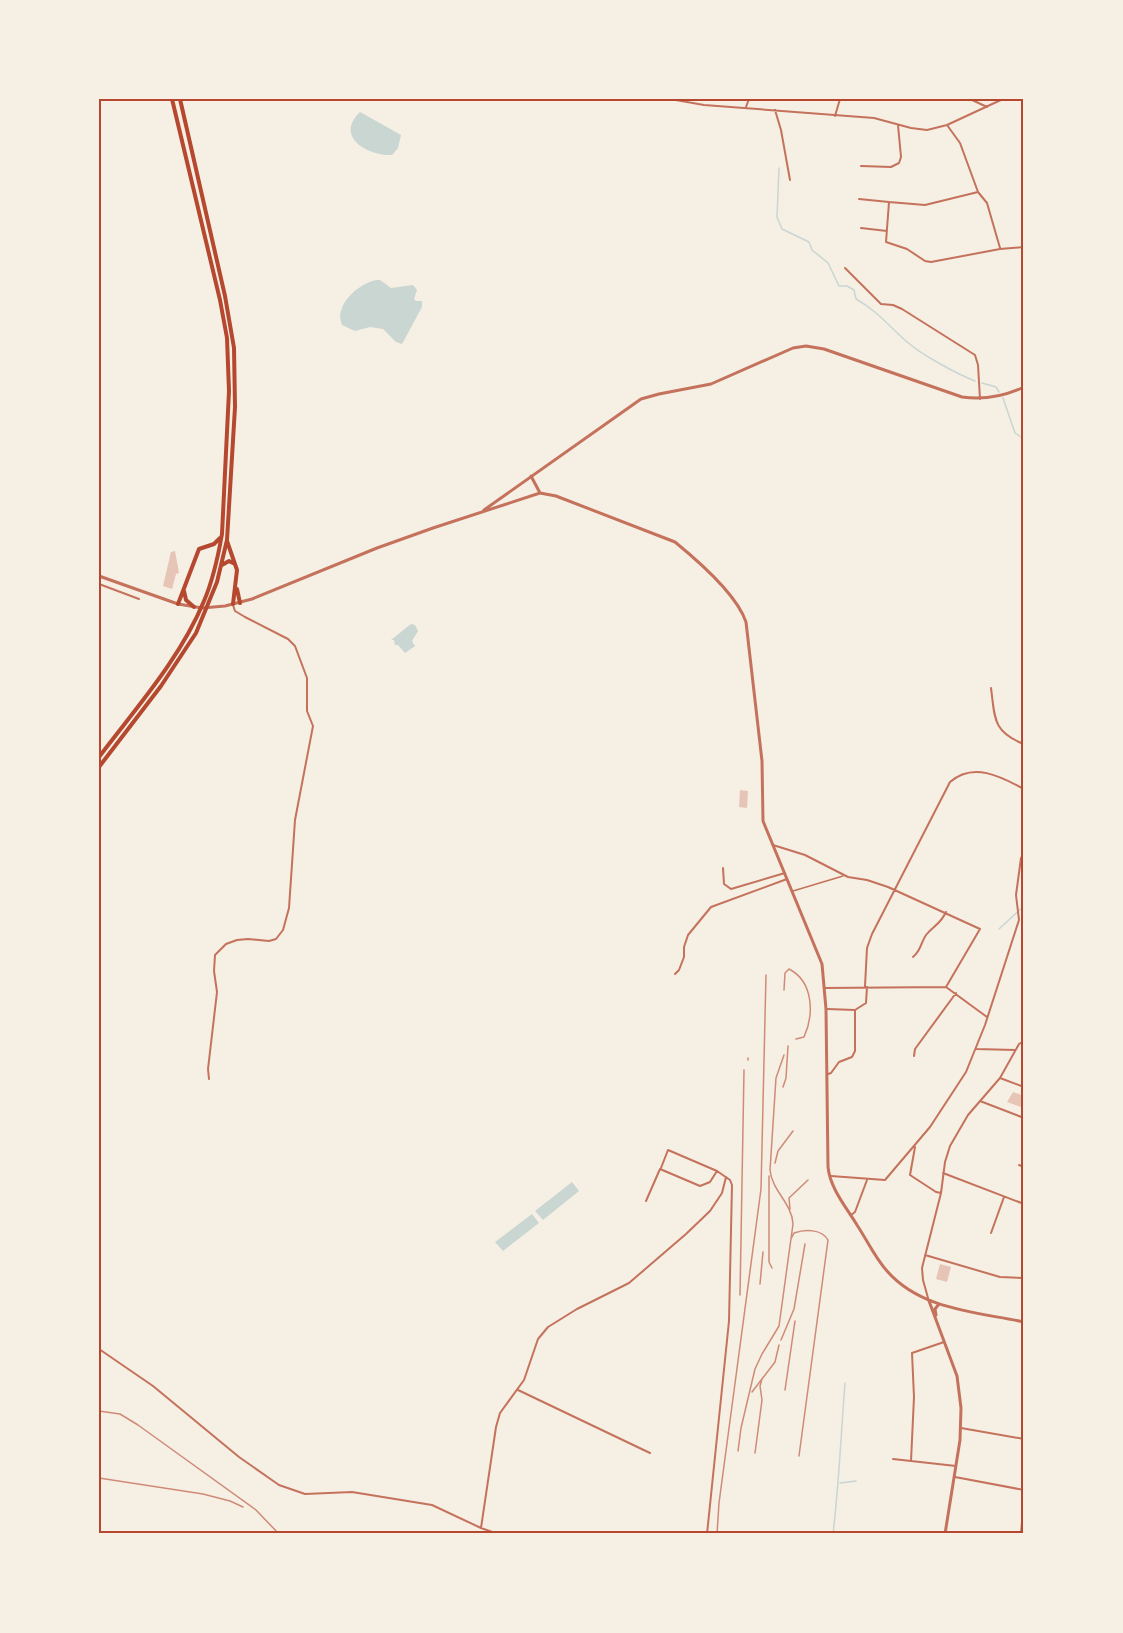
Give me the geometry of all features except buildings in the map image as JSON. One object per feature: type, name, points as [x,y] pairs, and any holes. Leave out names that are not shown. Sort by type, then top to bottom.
[{"type":"main road","points":[[99,757],[185,638],[203,603],[218,556],[222,534],[229,391],[226,338],[220,300],[172,99]]},
{"type":"main road","points":[[99,767],[189,644],[210,601],[222,565],[227,540],[235,407],[234,348],[227,304],[180,99]]},
{"type":"main road","points":[[178,604],[200,549],[218,541],[222,534]]},
{"type":"main road","points":[[227,540],[236,564],[233,604]]},
{"type":"main road","points":[[209,545],[216,550],[218,556]]},
{"type":"main road","points":[[222,565],[229,561],[236,564]]},
{"type":"main road","points":[[236,584],[240,603]]},
{"type":"main road","points":[[184,590],[186,600],[194,607]]},
{"type":"street","points":[[670,99],[704,105],[878,118],[911,128],[927,130],[948,125],[1003,99]]},
{"type":"street","points":[[746,107],[749,99]]},
{"type":"street","points":[[835,116],[840,99]]},
{"type":"street","points":[[970,99],[987,107]]},
{"type":"street","points":[[775,110],[790,180]]},
{"type":"street","points":[[861,166],[891,167],[899,163],[901,157],[898,124]]},
{"type":"street","points":[[948,125],[960,143],[978,192],[987,203],[1000,249]]},
{"type":"street","points":[[859,199],[925,205],[978,192]]},
{"type":"street","points":[[889,202],[886,242],[907,249],[925,261],[931,262],[1000,249],[1024,247]]},
{"type":"street","points":[[861,228],[887,231]]},
{"type":"street","points":[[845,268],[881,304],[893,305],[902,309],[975,355],[978,365],[980,399]]},
{"type":"street","points":[[482,511],[641,399],[711,384],[793,348],[806,346],[824,349],[962,397],[980,399],[1003,395],[1024,387]]},
{"type":"street","points":[[99,371],[99,420]]},
{"type":"street","points":[[531,476],[540,493]]},
{"type":"street","points":[[99,576],[178,604],[216,608],[252,599],[377,548],[540,493],[556,496],[675,542],[698,562],[737,603],[746,622],[762,761],[761,812],[772,845],[819,952],[822,964],[829,1176],[887,1271],[898,1282],[929,1301],[1024,1322]]},
{"type":"street","points":[[99,584],[139,599]]},
{"type":"street","points":[[238,612],[240,603]]},
{"type":"street","points":[[209,1079],[208,1069],[217,992],[214,971],[215,955],[226,944],[237,940],[269,941],[276,939],[283,930],[290,908],[297,801],[313,726],[306,711],[306,678],[295,646],[288,639],[238,612],[234,609],[233,604]]},
{"type":"street","points":[[992,688],[996,723],[1005,734],[1024,744]]},
{"type":"street","points":[[825,1009],[855,1010],[866,1003],[865,962],[869,941],[942,794],[954,778],[968,773],[984,772],[1001,777],[1024,789]]},
{"type":"street","points":[[772,845],[805,855],[844,876],[867,880],[894,890],[980,928],[946,987]]},
{"type":"street","points":[[779,860],[786,849]]},
{"type":"street","points":[[829,1176],[885,1180],[916,1144],[955,1092],[976,1049],[1010,952],[1020,913],[1016,895],[1021,858],[1024,853]]},
{"type":"street","points":[[723,868],[724,884],[731,889],[784,873]]},
{"type":"street","points":[[675,974],[684,957],[684,943],[688,935],[711,907],[787,879]]},
{"type":"street","points":[[913,957],[917,955],[927,935],[941,923],[946,912]]},
{"type":"street","points":[[824,988],[946,987],[987,1017]]},
{"type":"street","points":[[914,1056],[915,1049],[956,993]]},
{"type":"street","points":[[826,1074],[831,1073],[839,1062],[852,1057],[855,1051],[855,1010]]},
{"type":"street","points":[[945,1534],[962,1428],[960,1390],[924,1287],[922,1273],[941,1193],[945,1162],[958,1132],[1000,1078],[1019,1044],[1024,1041]]},
{"type":"street","points":[[976,1049],[1016,1050]]},
{"type":"street","points":[[1000,1078],[1024,1087]]},
{"type":"street","points":[[980,1101],[1024,1118]]},
{"type":"street","points":[[916,1144],[910,1175],[941,1193]]},
{"type":"street","points":[[646,1201],[668,1150],[717,1171],[732,1185],[729,1321],[707,1534]]},
{"type":"street","points":[[1019,1165],[1024,1167]]},
{"type":"street","points":[[660,1169],[700,1186],[710,1182],[717,1171]]},
{"type":"street","points":[[943,1173],[1024,1204]]},
{"type":"street","points":[[481,1528],[496,1426],[500,1413],[524,1380],[538,1339],[548,1327],[629,1282],[686,1234],[710,1211],[722,1193],[726,1177]]},
{"type":"street","points":[[853,1213],[867,1180]]},
{"type":"street","points":[[991,1233],[1004,1196]]},
{"type":"street","points":[[925,1255],[1000,1277],[1024,1278]]},
{"type":"street","points":[[917,1295],[924,1287]]},
{"type":"street","points":[[939,1304],[935,1313],[940,1332]]},
{"type":"street","points":[[911,1461],[914,1397],[912,1353],[944,1342]]},
{"type":"street","points":[[99,1349],[153,1386],[239,1457],[279,1485],[305,1494],[352,1492],[432,1505],[498,1534]]},
{"type":"street","points":[[518,1389],[650,1453]]},
{"type":"street","points":[[962,1428],[1024,1439]]},
{"type":"street","points":[[893,1459],[956,1466]]},
{"type":"street","points":[[955,1478],[1024,1490]]},
{"type":"street","points":[[1021,1534],[1024,1498]]},
{"type":"lane","points":[[792,891],[844,876]]},
{"type":"shaded area","points":[[360,112],[401,135],[398,148],[392,155],[364,148],[352,137],[353,121]]},
{"type":"shaded area","points":[[380,280],[391,288],[413,285],[417,290],[414,299],[422,301],[422,307],[402,344],[396,342],[383,329],[370,327],[355,331],[342,325],[340,313],[346,300],[360,287]]},
{"type":"shaded area","points":[[411,624],[415,625],[418,631],[412,641],[415,646],[405,653],[398,645],[395,645],[394,640],[391,640]]},
{"type":"shaded area","points":[[572,1182],[579,1191],[543,1220],[535,1211]]},
{"type":"shaded area","points":[[532,1214],[539,1223],[503,1251],[495,1242]]},
{"type":"waterway","points":[[779,168],[777,217],[782,229],[809,242],[812,250],[828,263],[839,286],[847,286],[854,290],[856,299],[876,313],[912,346],[975,381]]},
{"type":"waterway","points":[[982,383],[996,387],[999,392]]},
{"type":"waterway","points":[[1003,398],[1015,433],[1024,439]]},
{"type":"waterway","points":[[999,929],[1024,906]]},
{"type":"waterway","points":[[833,1534],[845,1383]]},
{"type":"waterway","points":[[840,1483],[856,1481]]},
{"type":"railway","points":[[784,990],[785,973],[789,969],[803,982],[810,1000],[809,1019],[804,1037],[796,1039]]},
{"type":"railway","points":[[717,1534],[719,1503],[761,1189],[766,975]]},
{"type":"railway","points":[[783,1087],[786,1078],[788,1046]]},
{"type":"railway","points":[[738,1451],[755,1369],[779,1326],[793,1224],[792,1217],[774,1184],[770,1170],[776,1078],[784,1055]]},
{"type":"railway","points":[[740,1295],[744,1070]]},
{"type":"railway","points":[[775,1163],[778,1151],[793,1131]]},
{"type":"railway","points":[[769,1176],[769,1262],[772,1268]]},
{"type":"railway","points":[[790,1209],[789,1198],[808,1180]]},
{"type":"railway","points":[[791,1239],[794,1233],[808,1231],[818,1232],[828,1240],[799,1456]]},
{"type":"railway","points":[[781,1340],[794,1309],[805,1244]]},
{"type":"railway","points":[[760,1284],[763,1252]]},
{"type":"railway","points":[[785,1390],[795,1321]]},
{"type":"railway","points":[[752,1392],[775,1362],[779,1345]]},
{"type":"railway","points":[[755,1453],[762,1400],[760,1386],[762,1379]]},
{"type":"railway","points":[[99,1411],[120,1414],[138,1425],[256,1510],[279,1534]]},
{"type":"railway","points":[[99,1478],[203,1494],[243,1507]]}]
